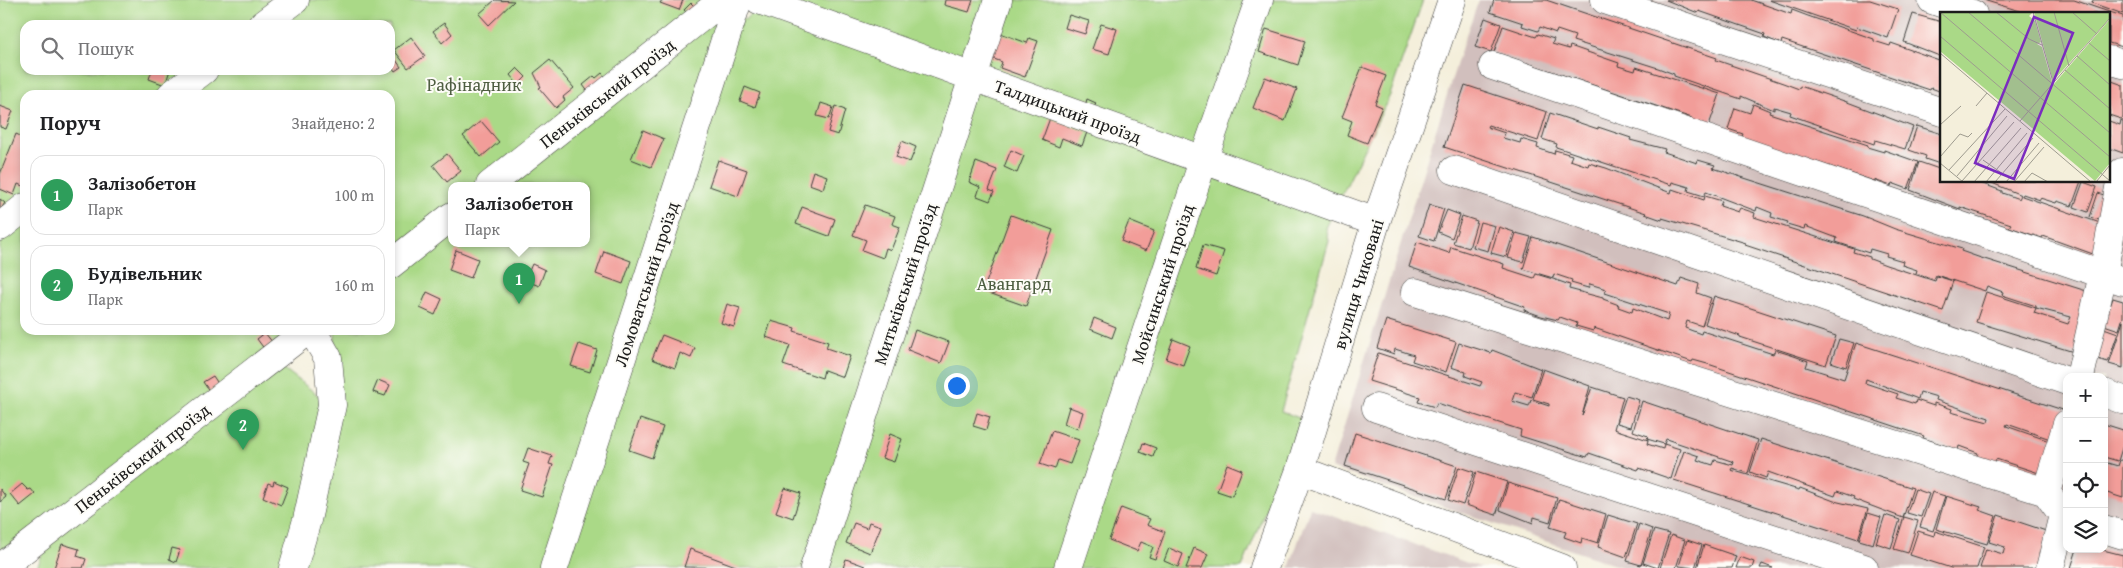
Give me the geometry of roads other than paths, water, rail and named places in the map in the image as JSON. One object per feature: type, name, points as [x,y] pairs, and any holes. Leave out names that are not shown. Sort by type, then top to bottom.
[{"type":"street","points":[[268,20],[294,0]]},
{"type":"street","name":"Пеньківський проїзд","points":[[494,182],[723,0]]},
{"type":"street","name":"Ломоватський проїзд","points":[[554,568],[738,0]]},
{"type":"street","name":"Талдицький проїзд","points":[[760,0],[1376,222]]},
{"type":"street","name":"Митьківський проїзд","points":[[814,568],[972,75],[998,0]]},
{"type":"street","name":"Мойсинський проїзд","points":[[1068,568],[1203,161],[1259,0]]},
{"type":"street","name":"вулиця Чиковані","points":[[1264,568],[1300,470],[1376,222],[1452,0]]},
{"type":"street","points":[[1605,0],[1940,111]]},
{"type":"street","points":[[1932,0],[1967,12]]},
{"type":"street","points":[[2110,60],[2123,64]]},
{"type":"street","points":[[1493,66],[2113,278]]},
{"type":"street","points":[[178,90],[197,75]]},
{"type":"street","points":[[2081,373],[2113,278],[2123,172],[2110,167]]},
{"type":"street","points":[[1454,170],[2063,379]]},
{"type":"street","points":[[0,226],[20,211]]},
{"type":"street","points":[[395,261],[448,219]]},
{"type":"street","points":[[1415,292],[2046,492],[2063,513]]},
{"type":"street","name":"Пеньківський проїзд","points":[[0,568],[21,559],[304,335]]},
{"type":"street","points":[[293,568],[307,520],[332,405],[328,358],[313,335]]},
{"type":"street","points":[[2108,394],[2123,400]]},
{"type":"street","points":[[1376,408],[1864,568]]},
{"type":"street","points":[[2046,492],[2063,437]]},
{"type":"street","points":[[1300,470],[1526,562],[1562,568]]},
{"type":"street","points":[[2050,568],[2063,522]]},
{"type":"street","points":[[2108,529],[2123,535]]},
{"type":"place","name":"Залізобетон","points":[[519,304]]},
{"type":"place","name":"Будівельник","points":[[243,450]]},
{"type":"park label","name":"Рафінадник","points":[[474,84]]},
{"type":"park label","name":"Авангард","points":[[1014,283]]}]
